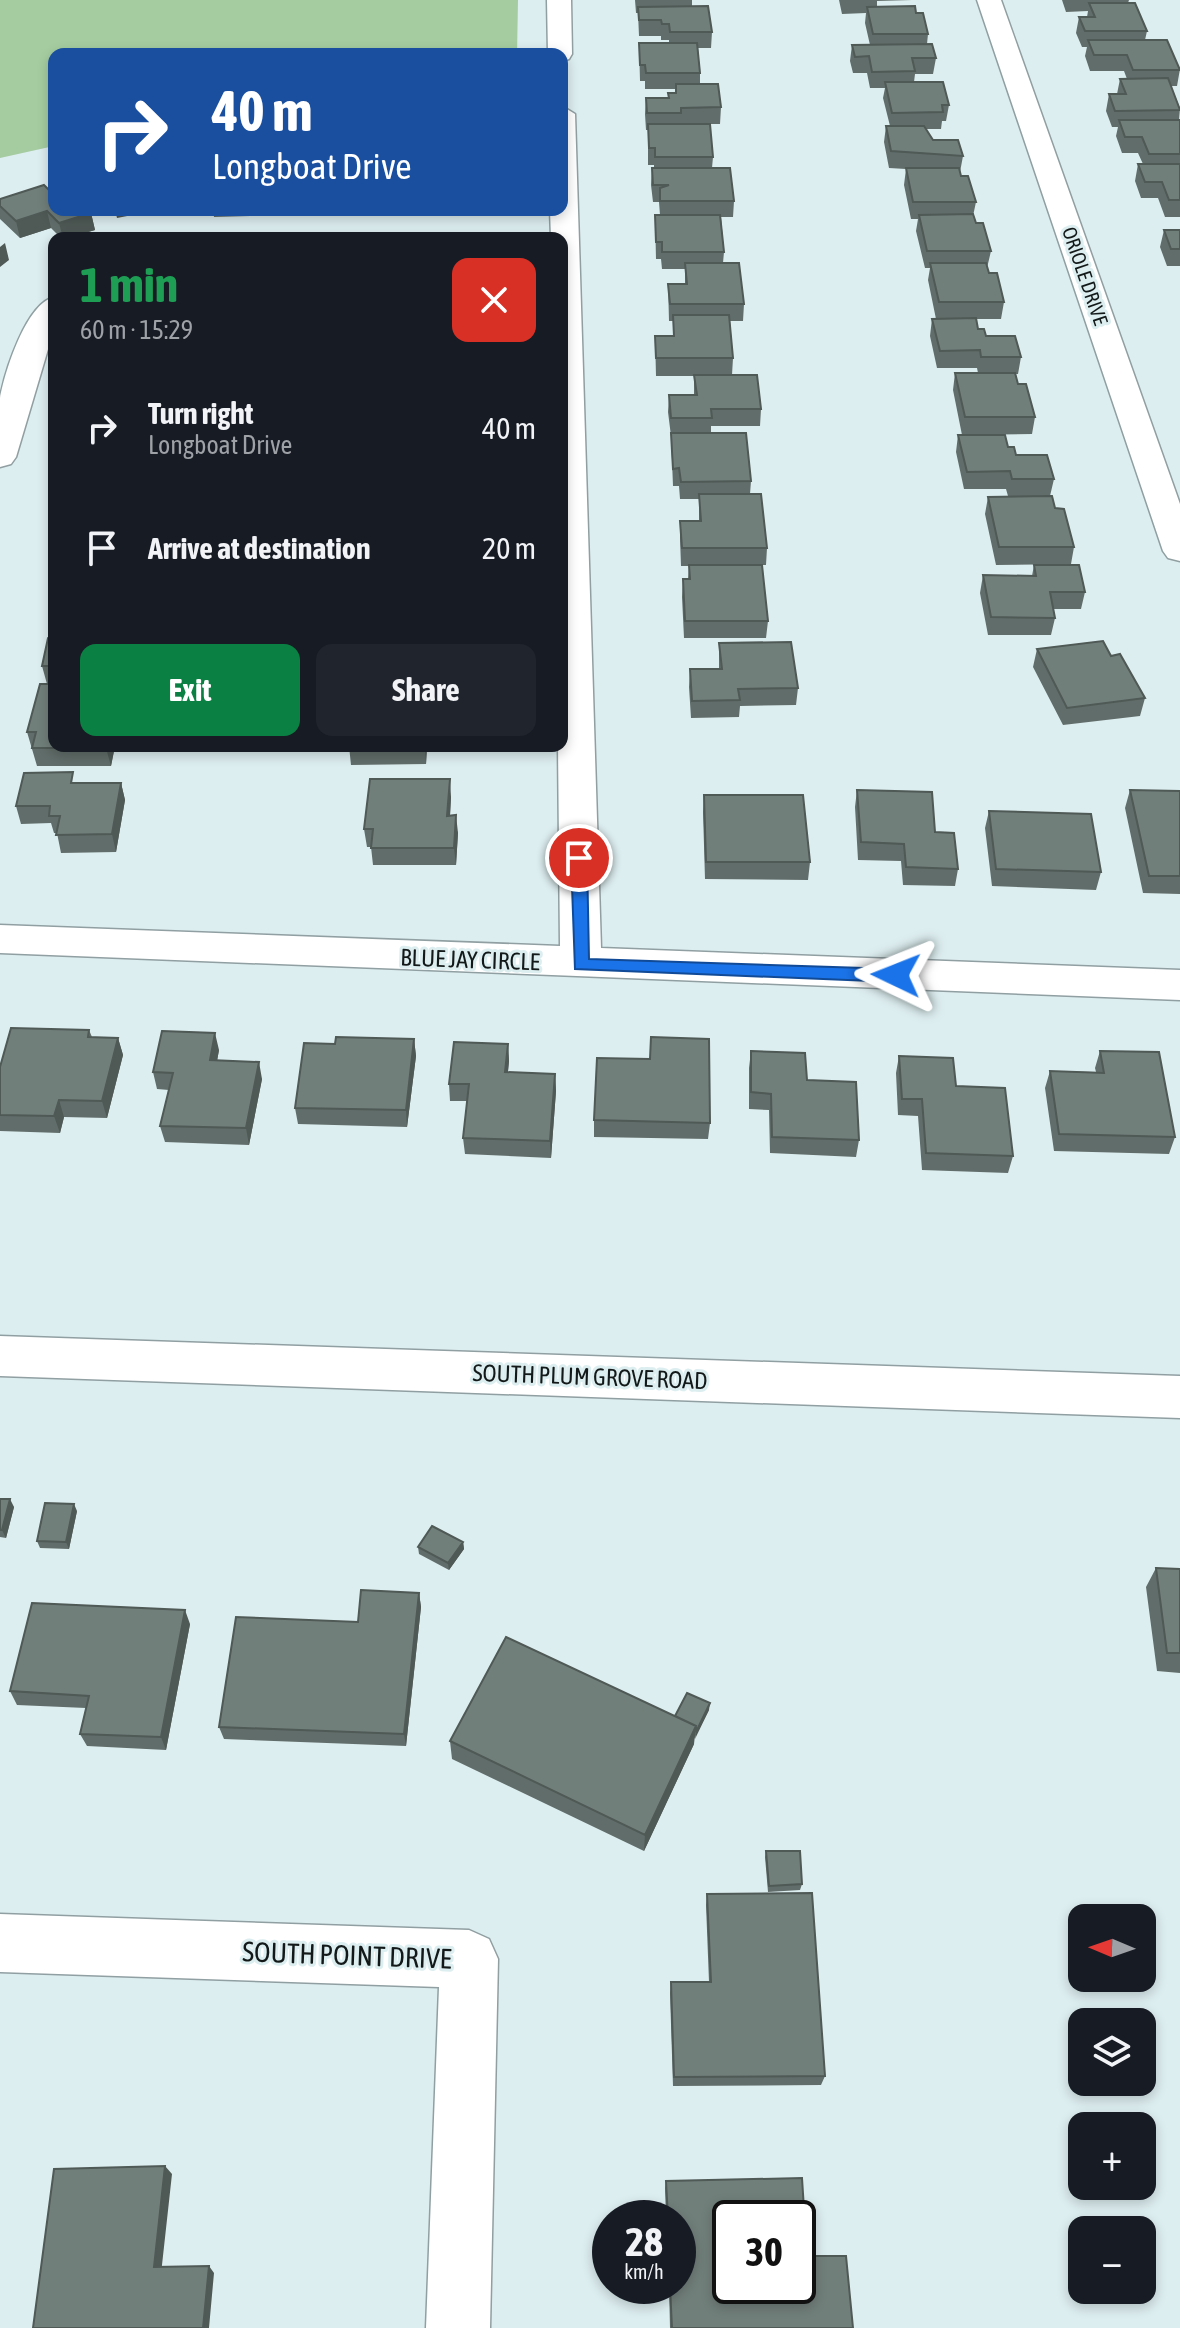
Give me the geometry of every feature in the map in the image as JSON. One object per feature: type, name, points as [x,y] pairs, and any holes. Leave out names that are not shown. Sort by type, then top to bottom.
[{"type":"street","points":[[559,0],[560,48]]},
{"type":"street","name":"ORIOLE DRIVE","points":[[989,0],[1180,551]]},
{"type":"street","points":[[0,457],[32,349],[48,314]]},
{"type":"street","points":[[568,423],[581,964]]},
{"type":"street","name":"BLUE JAY CIRCLE","points":[[0,939],[1180,985]]},
{"type":"street","name":"SOUTH PLUM GROVE ROAD","points":[[0,1356],[1180,1397]]},
{"type":"street","name":"SOUTH POINT DRIVE","points":[[0,1943],[469,1959],[458,2328]]},
{"type":"green space","points":[[0,0],[518,0],[517,48],[48,48],[48,147],[0,158]]},
{"type":"building","points":[[1089,3],[1135,3],[1147,31],[1085,31],[1079,17],[1095,17]]},
{"type":"building","points":[[708,6],[712,32],[670,32],[669,24],[662,24],[661,20],[639,20],[638,7]]},
{"type":"building","points":[[915,6],[916,13],[923,13],[928,34],[873,34],[867,7]]},
{"type":"building","points":[[1088,40],[1167,40],[1180,70],[1133,70],[1127,55],[1094,55]]},
{"type":"building","points":[[639,43],[697,43],[700,73],[646,73],[645,65],[640,65]]},
{"type":"building","points":[[932,44],[936,58],[912,58],[915,71],[872,72],[869,56],[855,57],[852,45]]},
{"type":"building","points":[[1168,78],[1180,110],[1115,111],[1109,94],[1126,94],[1120,79]]},
{"type":"building","points":[[885,82],[943,82],[949,105],[942,105],[943,112],[892,113]]},
{"type":"building","points":[[676,84],[718,84],[721,107],[681,108],[681,113],[647,113],[646,98],[669,98],[668,93],[676,93]]},
{"type":"building","points":[[1119,120],[1180,120],[1180,154],[1149,154],[1142,137],[1125,137]]},
{"type":"building","points":[[648,124],[710,124],[713,157],[655,157],[655,148],[649,148]]},
{"type":"building","points":[[886,126],[924,126],[933,140],[958,140],[963,156],[891,151]]},
{"type":"building","points":[[1138,164],[1180,164],[1180,200],[1169,200],[1162,182],[1145,182]]},
{"type":"building","points":[[652,168],[730,168],[734,201],[660,201],[660,188],[669,185],[653,185]]},
{"type":"building","points":[[906,168],[959,168],[961,176],[968,176],[976,202],[913,202]]},
{"type":"building","points":[[44,185],[48,189],[48,212],[16,221],[0,206],[0,199]]},
{"type":"building","points":[[973,214],[976,223],[983,223],[991,251],[927,251],[919,215]]},
{"type":"building","points":[[655,215],[720,215],[724,252],[662,252],[662,242],[656,242]]},
{"type":"building","points":[[52,216],[81,216],[59,223]]},
{"type":"building","points":[[1164,230],[1180,230],[1180,249],[1171,249]]},
{"type":"building","points":[[685,263],[739,263],[744,304],[670,304],[668,284],[687,284]]},
{"type":"building","points":[[930,263],[986,263],[989,273],[997,273],[1004,302],[939,302]]},
{"type":"building","points":[[673,315],[729,315],[733,358],[656,358],[655,336],[674,336]]},
{"type":"building","points":[[976,318],[978,329],[984,329],[986,336],[1015,336],[1021,357],[981,357],[980,350],[940,351],[932,319]]},
{"type":"building","points":[[955,373],[1015,373],[1018,384],[1026,384],[1035,417],[965,417]]},
{"type":"building","points":[[694,375],[757,375],[761,409],[711,409],[712,418],[671,418],[669,395],[697,395]]},
{"type":"building","points":[[671,433],[746,433],[751,481],[681,482],[679,468],[673,469]]},
{"type":"building","points":[[958,435],[1005,435],[1008,447],[1014,447],[1016,455],[1047,455],[1054,479],[1012,479],[1010,471],[967,472]]},
{"type":"building","points":[[699,494],[761,494],[767,548],[682,548],[680,521],[701,521]]},
{"type":"building","points":[[1052,496],[1055,508],[1064,509],[1074,547],[999,547],[988,497]]},
{"type":"building","points":[[689,565],[762,565],[768,621],[685,621],[683,579],[690,579]]},
{"type":"building","points":[[1034,565],[1079,565],[1085,592],[1050,592],[1055,618],[991,617],[983,575],[1036,576]]},
{"type":"building","points":[[48,638],[48,666],[42,666]]},
{"type":"building","points":[[1103,641],[1111,656],[1120,654],[1145,698],[1067,708],[1037,649]]},
{"type":"building","points":[[791,642],[798,688],[738,689],[740,700],[692,701],[690,669],[722,669],[719,643]]},
{"type":"building","points":[[40,684],[48,684],[48,748],[32,748],[36,732],[27,732]]},
{"type":"building","points":[[73,772],[71,783],[121,783],[112,834],[56,835],[60,816],[49,816],[50,806],[16,806],[24,773]]},
{"type":"building","points":[[370,779],[450,779],[447,816],[456,815],[454,848],[371,848],[373,829],[364,829]]},
{"type":"building","points":[[857,790],[932,792],[935,832],[954,833],[958,869],[906,867],[904,844],[861,842]]},
{"type":"building","points":[[1130,790],[1180,791],[1180,876],[1149,876]]},
{"type":"building","points":[[704,795],[803,795],[810,862],[706,862]]},
{"type":"building","points":[[989,811],[1091,814],[1101,872],[996,869]]},
{"type":"building","points":[[11,1028],[89,1030],[88,1037],[118,1038],[102,1101],[59,1100],[54,1116],[0,1115],[0,1067]]},
{"type":"building","points":[[162,1031],[215,1033],[210,1060],[259,1062],[246,1128],[160,1126],[173,1073],[153,1072]]},
{"type":"building","points":[[336,1037],[414,1039],[406,1110],[295,1108],[304,1043],[335,1044]]},
{"type":"building","points":[[651,1037],[709,1039],[710,1123],[594,1120],[597,1058],[650,1059]]},
{"type":"building","points":[[454,1042],[508,1044],[505,1072],[555,1074],[550,1141],[463,1138],[469,1084],[449,1084]]},
{"type":"building","points":[[751,1051],[805,1053],[807,1080],[856,1082],[859,1140],[772,1137],[771,1094],[751,1092]]},
{"type":"building","points":[[1100,1051],[1159,1052],[1175,1137],[1059,1134],[1050,1071],[1104,1073]]},
{"type":"building","points":[[899,1056],[953,1058],[956,1086],[1005,1088],[1013,1156],[926,1153],[922,1099],[902,1099]]},
{"type":"building","points":[[0,1499],[10,1499],[2,1530],[0,1530]]},
{"type":"building","points":[[45,1503],[74,1504],[66,1542],[37,1541]]},
{"type":"building","points":[[432,1526],[463,1542],[448,1563],[418,1547]]},
{"type":"building","points":[[1156,1568],[1180,1569],[1180,1653],[1167,1653]]},
{"type":"building","points":[[361,1590],[419,1593],[404,1734],[219,1727],[236,1617],[358,1622]]},
{"type":"building","points":[[32,1603],[185,1610],[161,1737],[80,1734],[89,1696],[10,1691]]},
{"type":"building","points":[[506,1637],[696,1726],[645,1835],[450,1741]]},
{"type":"building","points":[[687,1693],[710,1703],[696,1732],[696,1726],[675,1716]]},
{"type":"building","points":[[766,1851],[800,1851],[802,1884],[769,1886]]},
{"type":"building","points":[[812,1893],[825,2076],[674,2077],[671,1982],[711,1982],[707,1894]]},
{"type":"building","points":[[165,2166],[154,2267],[209,2266],[203,2328],[33,2328],[54,2169]]},
{"type":"building","points":[[802,2178],[803,2200],[712,2200],[712,2304],[816,2304],[816,2256],[846,2256],[853,2328],[672,2328],[671,2304],[696,2304],[696,2200],[667,2200],[666,2181]]},
{"type":"route","points":[[579,858],[581,964],[896,975]]}]
